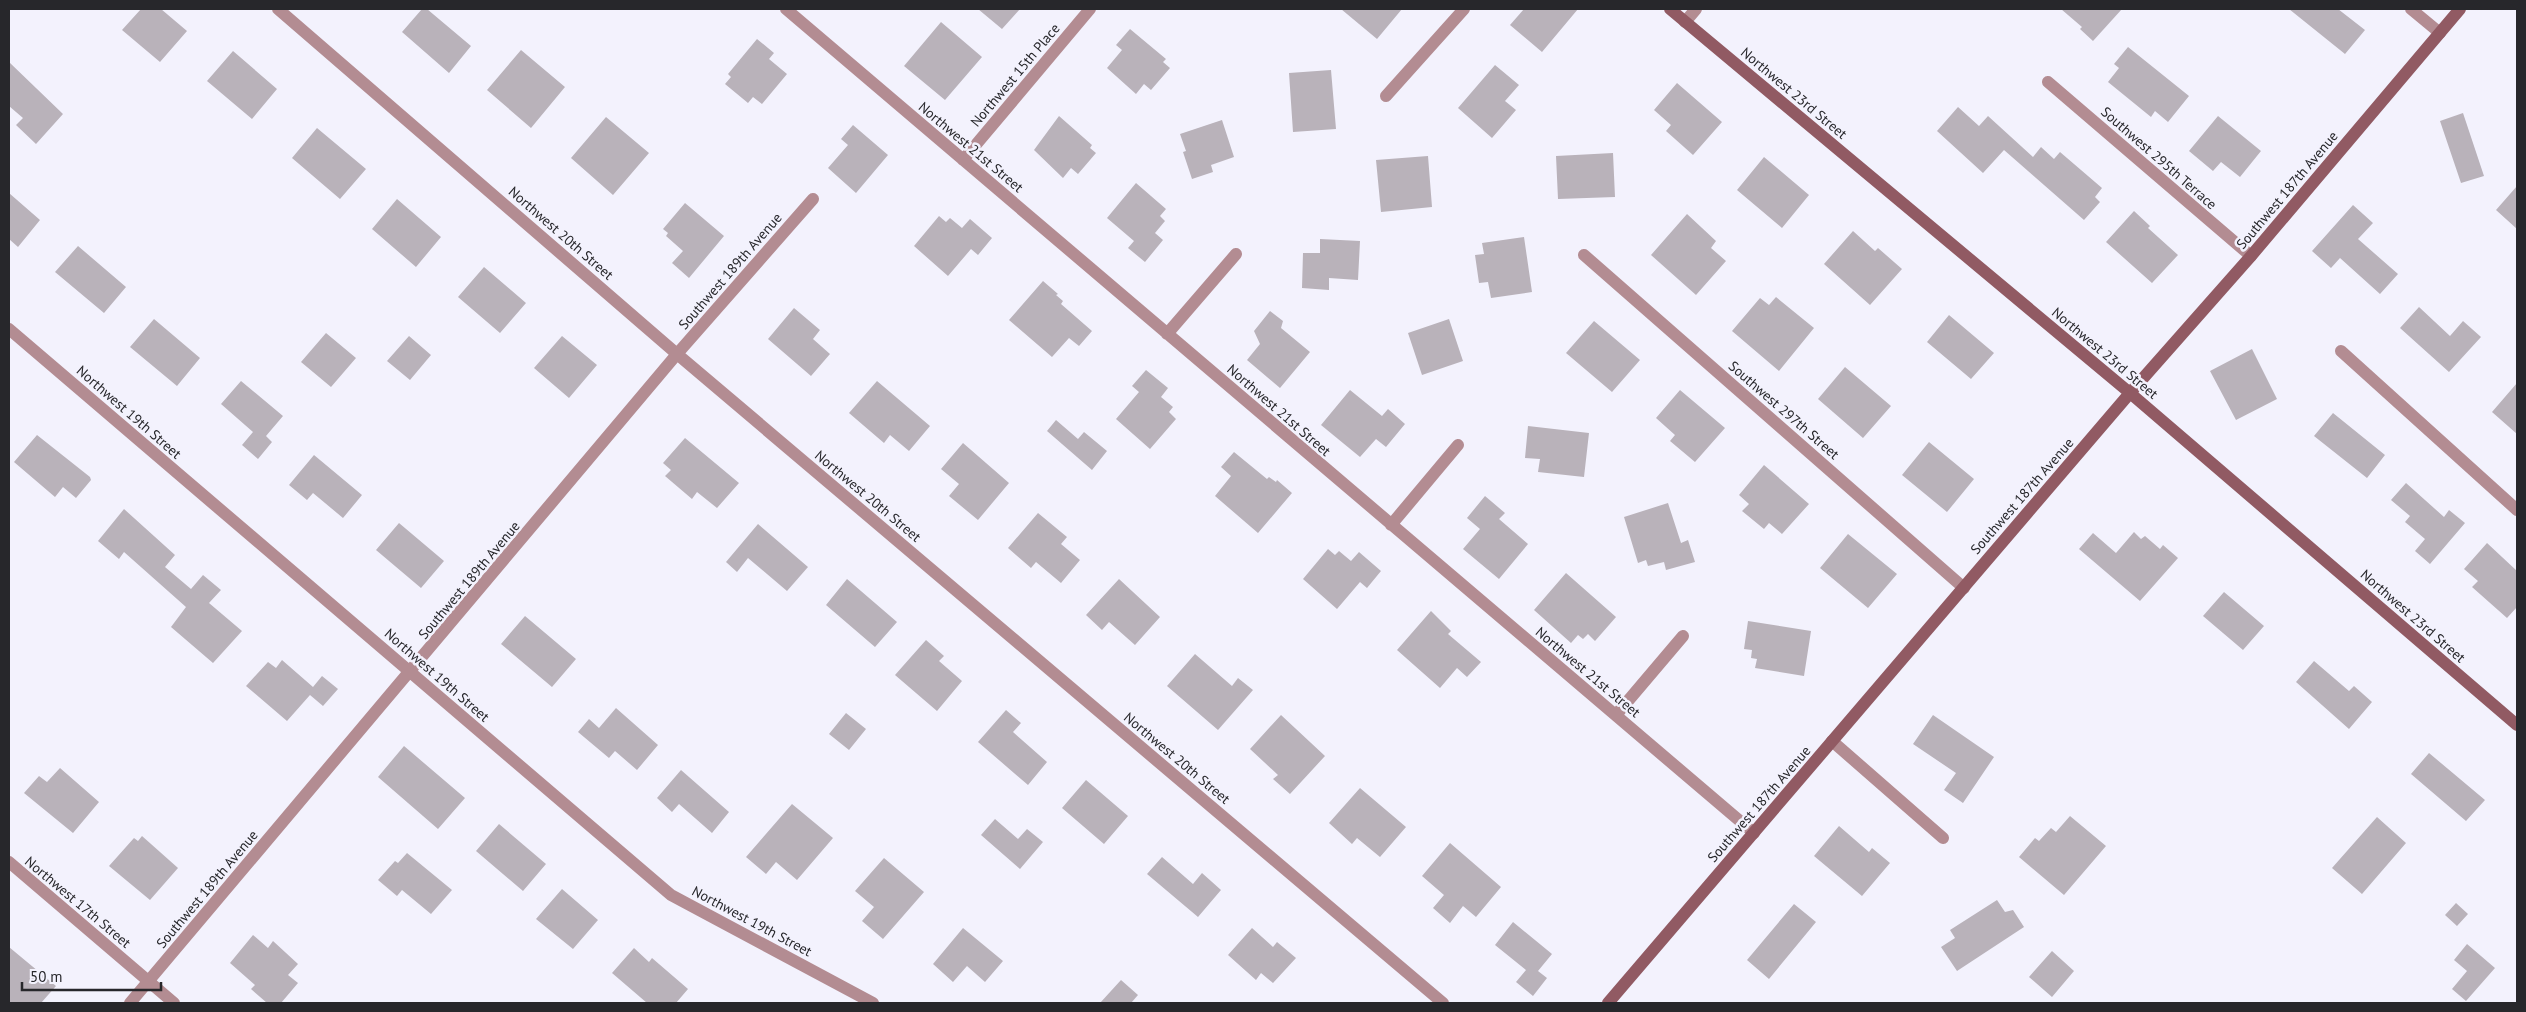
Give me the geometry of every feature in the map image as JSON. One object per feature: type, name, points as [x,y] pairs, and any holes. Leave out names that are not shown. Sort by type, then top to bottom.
[{"type":"street","name":"Northwest 20th Street","points":[[278,9],[678,354],[1443,1003]]},
{"type":"street","name":"Northwest 21st Street","points":[[786,9],[1754,832]]},
{"type":"street","name":"Northwest 15th Place","points":[[964,160],[1090,9]]},
{"type":"street","points":[[1386,96],[1464,9]]},
{"type":"street","name":"Northwest 23rd Street","points":[[1670,9],[2130,393],[2517,725]]},
{"type":"street","points":[[1685,22],[1696,9]]},
{"type":"street","points":[[2411,9],[2440,33]]},
{"type":"street","name":"Southwest 187th Avenue","points":[[1608,1003],[2130,393],[2251,256],[2460,9]]},
{"type":"street","name":"Southwest 295th Terrace","points":[[2048,82],[2251,256]]},
{"type":"street","name":"Southwest 189th Avenue","points":[[130,1003],[678,354],[813,199]]},
{"type":"street","points":[[1167,334],[1236,254]]},
{"type":"street","name":"Southwest 297th Street","points":[[1584,255],[1964,588]]},
{"type":"street","name":"Northwest 19th Street","points":[[9,328],[671,895],[867,1002]]},
{"type":"street","points":[[2341,351],[2517,510]]},
{"type":"street","points":[[1391,525],[1458,445]]},
{"type":"street","points":[[1616,715],[1683,636]]},
{"type":"street","points":[[1832,741],[1943,838]]},
{"type":"street","name":"Northwest 17th Street","points":[[9,862],[174,1003]]},
{"type":"building","points":[[141,9],[161,9],[187,31],[160,62],[122,30]]},
{"type":"building","points":[[422,9],[427,9],[471,46],[449,73],[402,32]]},
{"type":"building","points":[[978,9],[1020,9],[1002,29]]},
{"type":"building","points":[[1341,9],[1402,9],[1377,39]]},
{"type":"building","points":[[1524,9],[1578,9],[1542,52],[1510,25]]},
{"type":"building","points":[[2061,9],[2122,9],[2093,41],[2080,29],[2082,27]]},
{"type":"building","points":[[2289,9],[2338,9],[2365,30],[2345,54]]},
{"type":"building","points":[[941,22],[982,57],[945,100],[904,66]]},
{"type":"building","points":[[1130,29],[1166,59],[1163,62],[1170,68],[1151,90],[1144,84],[1136,94],[1107,68],[1122,50],[1116,45]]},
{"type":"building","points":[[757,39],[774,53],[769,59],[787,74],[762,104],[753,97],[748,103],[725,84],[731,77],[728,74]]},
{"type":"building","points":[[2128,47],[2189,96],[2168,122],[2155,111],[2151,117],[2108,82],[2119,68],[2114,64]]},
{"type":"building","points":[[521,50],[565,87],[531,128],[487,90]]},
{"type":"building","points":[[233,51],[277,89],[252,119],[207,81]]},
{"type":"building","points":[[9,62],[63,114],[36,144],[16,125],[23,118],[9,106]]},
{"type":"building","points":[[1495,65],[1519,85],[1505,101],[1516,110],[1492,138],[1458,108]]},
{"type":"building","points":[[1331,70],[1336,129],[1293,132],[1289,73]]},
{"type":"building","points":[[1677,83],[1722,122],[1693,155],[1666,131],[1671,125],[1654,110]]},
{"type":"building","points":[[1958,107],[1979,126],[1988,116],[2033,157],[2041,147],[2054,159],[2060,152],[2102,188],[2095,197],[2100,202],[2084,220],[2004,150],[1983,173],[1937,131]]},
{"type":"building","points":[[2463,113],[2484,176],[2461,183],[2440,121]]},
{"type":"building","points":[[1059,116],[1092,145],[1090,148],[1096,153],[1078,174],[1071,168],[1063,178],[1034,150]]},
{"type":"building","points":[[2218,116],[2261,151],[2240,177],[2221,162],[2213,171],[2189,151]]},
{"type":"building","points":[[606,117],[649,153],[613,195],[571,158]]},
{"type":"building","points":[[1222,120],[1234,157],[1211,165],[1213,172],[1192,179],[1183,152],[1186,151],[1180,134]]},
{"type":"building","points":[[853,125],[888,155],[856,193],[828,168],[848,145],[841,139]]},
{"type":"building","points":[[317,128],[366,169],[340,199],[292,158]]},
{"type":"building","points":[[1613,153],[1615,197],[1558,199],[1556,156]]},
{"type":"building","points":[[1428,156],[1432,207],[1381,212],[1376,160]]},
{"type":"building","points":[[1764,157],[1809,195],[1782,228],[1737,190]]},
{"type":"building","points":[[1136,183],[1166,209],[1160,216],[1165,221],[1155,233],[1163,240],[1145,262],[1128,248],[1134,241],[1107,218]]},
{"type":"building","points":[[2517,186],[2517,229],[2496,210]]},
{"type":"building","points":[[9,193],[40,220],[18,247],[9,239]]},
{"type":"building","points":[[397,199],[441,237],[416,267],[372,229]]},
{"type":"building","points":[[685,203],[724,236],[689,278],[672,263],[683,251],[666,236],[668,233],[663,229]]},
{"type":"building","points":[[2353,205],[2373,223],[2358,239],[2398,274],[2380,294],[2340,258],[2331,268],[2312,251]]},
{"type":"building","points":[[2134,211],[2150,226],[2148,228],[2178,255],[2152,283],[2106,242]]},
{"type":"building","points":[[1687,214],[1716,241],[1711,248],[1726,261],[1696,295],[1651,255]]},
{"type":"building","points":[[939,216],[946,222],[950,218],[962,228],[970,219],[992,238],[978,255],[971,249],[948,276],[914,246]]},
{"type":"building","points":[[1853,231],[1875,251],[1878,248],[1902,269],[1870,305],[1824,264]]},
{"type":"building","points":[[1524,237],[1532,292],[1491,298],[1488,282],[1479,283],[1475,255],[1484,254],[1482,243]]},
{"type":"building","points":[[1320,239],[1360,241],[1358,280],[1329,278],[1329,290],[1302,288],[1303,253],[1320,253]]},
{"type":"building","points":[[78,246],[126,287],[104,313],[55,272]]},
{"type":"building","points":[[484,267],[526,303],[500,333],[458,297]]},
{"type":"building","points":[[1043,281],[1058,294],[1056,295],[1063,301],[1061,304],[1092,331],[1079,346],[1069,338],[1052,357],[1009,320]]},
{"type":"building","points":[[1776,297],[1814,328],[1779,371],[1732,331],[1760,298],[1769,305]]},
{"type":"building","points":[[2419,307],[2450,336],[2463,321],[2481,337],[2449,372],[2400,328]]},
{"type":"building","points":[[794,308],[820,330],[813,339],[830,354],[811,376],[768,339]]},
{"type":"building","points":[[1270,311],[1283,321],[1281,328],[1310,352],[1280,388],[1247,360],[1260,344],[1254,331]]},
{"type":"building","points":[[1949,315],[1994,353],[1971,379],[1927,342]]},
{"type":"building","points":[[154,319],[200,358],[177,386],[130,347]]},
{"type":"building","points":[[1449,319],[1463,361],[1422,375],[1408,333]]},
{"type":"building","points":[[1594,321],[1640,360],[1612,392],[1566,353]]},
{"type":"building","points":[[326,333],[356,358],[331,387],[301,362]]},
{"type":"building","points":[[409,336],[431,355],[410,380],[387,361]]},
{"type":"building","points":[[562,336],[597,365],[569,398],[534,368]]},
{"type":"building","points":[[2252,349],[2277,399],[2236,420],[2210,371]]},
{"type":"building","points":[[1845,367],[1891,406],[1863,438],[1818,399]]},
{"type":"building","points":[[1146,370],[1168,388],[1161,397],[1173,407],[1169,412],[1176,419],[1150,449],[1116,419],[1139,392],[1132,386]]},
{"type":"building","points":[[241,381],[283,416],[266,436],[272,442],[258,459],[242,445],[253,432],[221,404]]},
{"type":"building","points":[[877,381],[930,426],[909,451],[890,435],[884,443],[849,413]]},
{"type":"building","points":[[2517,383],[2517,434],[2492,412]]},
{"type":"building","points":[[1350,390],[1382,416],[1388,409],[1405,424],[1386,447],[1376,439],[1360,457],[1321,425]]},
{"type":"building","points":[[1680,390],[1725,428],[1695,462],[1670,441],[1675,435],[1656,418]]},
{"type":"building","points":[[2333,413],[2385,455],[2367,478],[2314,436]]},
{"type":"building","points":[[1056,420],[1078,439],[1084,432],[1107,451],[1092,470],[1047,431]]},
{"type":"building","points":[[1528,426],[1589,433],[1584,477],[1538,472],[1540,459],[1525,458]]},
{"type":"building","points":[[37,435],[90,477],[91,480],[76,498],[63,487],[55,497],[14,462]]},
{"type":"building","points":[[685,438],[739,483],[717,508],[697,492],[692,499],[665,476],[671,470],[663,463]]},
{"type":"building","points":[[1929,442],[1974,479],[1947,512],[1902,475]]},
{"type":"building","points":[[963,443],[1009,483],[978,520],[949,496],[959,484],[941,469]]},
{"type":"building","points":[[1234,452],[1267,479],[1269,477],[1276,482],[1277,480],[1292,493],[1258,533],[1215,496],[1231,476],[1221,467]]},
{"type":"building","points":[[314,455],[362,495],[343,518],[313,493],[307,500],[289,485]]},
{"type":"building","points":[[1764,465],[1809,504],[1782,534],[1769,523],[1764,529],[1742,511],[1749,504],[1739,495]]},
{"type":"building","points":[[2406,483],[2444,517],[2449,510],[2465,523],[2430,564],[2415,551],[2425,539],[2405,522],[2410,516],[2391,500]]},
{"type":"building","points":[[1485,496],[1505,513],[1499,519],[1528,544],[1499,579],[1463,549],[1480,529],[1467,518]]},
{"type":"building","points":[[1668,503],[1681,543],[1688,540],[1695,562],[1666,570],[1664,562],[1648,566],[1646,560],[1638,563],[1624,517]]},
{"type":"building","points":[[124,509],[175,555],[165,567],[191,589],[203,575],[221,590],[209,603],[242,631],[213,663],[171,627],[186,607],[124,552],[119,559],[98,541]]},
{"type":"building","points":[[1038,513],[1067,537],[1061,544],[1080,560],[1061,583],[1036,562],[1031,568],[1008,548]]},
{"type":"building","points":[[399,523],[444,561],[421,588],[376,550]]},
{"type":"building","points":[[758,524],[808,567],[787,591],[748,558],[737,572],[726,562]]},
{"type":"building","points":[[2134,532],[2141,539],[2145,536],[2160,549],[2163,545],[2178,558],[2140,601],[2079,549],[2093,533],[2116,553]]},
{"type":"building","points":[[1848,534],[1897,574],[1868,608],[1820,568]]},
{"type":"building","points":[[2487,543],[2517,571],[2517,607],[2507,618],[2472,587],[2478,581],[2464,569]]},
{"type":"building","points":[[1328,549],[1335,555],[1339,551],[1351,561],[1359,552],[1381,571],[1367,588],[1360,582],[1337,609],[1303,579]]},
{"type":"building","points":[[1566,573],[1616,617],[1595,641],[1588,634],[1583,639],[1578,635],[1571,643],[1534,610]]},
{"type":"building","points":[[847,579],[897,622],[875,647],[826,605]]},
{"type":"building","points":[[1119,579],[1160,617],[1135,645],[1109,622],[1102,630],[1086,615]]},
{"type":"building","points":[[2224,592],[2264,626],[2243,650],[2203,616]]},
{"type":"building","points":[[1431,611],[1451,631],[1448,634],[1481,662],[1467,677],[1457,668],[1440,688],[1397,650]]},
{"type":"building","points":[[525,616],[576,659],[552,687],[501,644]]},
{"type":"building","points":[[1748,621],[1811,631],[1804,676],[1755,668],[1757,659],[1751,658],[1752,650],[1744,649]]},
{"type":"building","points":[[926,640],[944,656],[939,661],[962,681],[937,711],[895,675]]},
{"type":"building","points":[[1195,654],[1232,686],[1238,678],[1253,690],[1218,730],[1167,686]]},
{"type":"building","points":[[282,660],[313,687],[322,676],[338,689],[323,706],[310,695],[287,721],[246,686],[268,662],[276,668]]},
{"type":"building","points":[[2314,661],[2349,691],[2354,686],[2372,702],[2349,729],[2296,682]]},
{"type":"building","points":[[616,708],[658,745],[637,770],[615,751],[609,758],[578,732],[589,719],[599,728]]},
{"type":"building","points":[[1006,710],[1021,723],[1013,732],[1047,762],[1028,785],[978,742]]},
{"type":"building","points":[[846,713],[866,729],[849,750],[829,734]]},
{"type":"building","points":[[1281,715],[1325,756],[1290,794],[1273,779],[1278,775],[1250,749]]},
{"type":"building","points":[[1933,715],[1994,757],[1963,803],[1944,790],[1956,773],[1913,744]]},
{"type":"building","points":[[404,746],[465,798],[438,829],[378,777]]},
{"type":"building","points":[[2429,753],[2485,800],[2466,821],[2411,774]]},
{"type":"building","points":[[60,768],[99,802],[73,833],[24,793],[39,776],[47,782]]},
{"type":"building","points":[[681,770],[729,812],[712,833],[679,804],[672,812],[657,798]]},
{"type":"building","points":[[1086,780],[1128,816],[1104,844],[1062,808]]},
{"type":"building","points":[[1360,788],[1406,827],[1380,857],[1357,838],[1352,844],[1329,823]]},
{"type":"building","points":[[792,804],[833,838],[797,880],[776,862],[766,874],[746,857]]},
{"type":"building","points":[[2070,816],[2106,846],[2064,895],[2019,857],[2035,838],[2039,841],[2051,828],[2056,832]]},
{"type":"building","points":[[2377,817],[2406,843],[2362,894],[2332,868]]},
{"type":"building","points":[[995,819],[1018,839],[1027,829],[1043,842],[1020,869],[981,835]]},
{"type":"building","points":[[499,824],[546,864],[523,891],[476,851]]},
{"type":"building","points":[[1839,826],[1869,852],[1872,848],[1890,863],[1862,896],[1814,856]]},
{"type":"building","points":[[142,836],[178,868],[150,900],[109,866],[134,838],[138,841]]},
{"type":"building","points":[[1450,843],[1501,887],[1476,917],[1463,906],[1450,923],[1433,908],[1444,895],[1422,876]]},
{"type":"building","points":[[407,853],[452,890],[431,914],[402,890],[397,896],[378,880],[395,861],[398,863]]},
{"type":"building","points":[[1162,857],[1193,884],[1202,873],[1221,890],[1198,917],[1147,874]]},
{"type":"building","points":[[884,858],[924,892],[883,939],[862,921],[874,907],[855,891]]},
{"type":"building","points":[[562,889],[598,920],[573,949],[536,919]]},
{"type":"building","points":[[1997,900],[2005,912],[2013,910],[2024,927],[1957,971],[1941,947],[1955,938],[1950,930]]},
{"type":"building","points":[[2456,903],[2468,914],[2457,926],[2445,915]]},
{"type":"building","points":[[1794,904],[1816,922],[1769,979],[1747,960]]},
{"type":"building","points":[[1513,922],[1552,954],[1538,971],[1547,978],[1533,996],[1516,982],[1526,970],[1495,945]]},
{"type":"building","points":[[963,928],[1003,961],[985,982],[967,966],[953,982],[933,964]]},
{"type":"building","points":[[1252,928],[1273,947],[1277,942],[1296,958],[1273,983],[1261,973],[1256,980],[1228,955]]},
{"type":"building","points":[[253,935],[268,948],[273,941],[298,964],[288,975],[298,983],[281,1003],[267,1003],[251,989],[255,985],[230,963]]},
{"type":"building","points":[[2467,944],[2495,968],[2466,1001],[2452,989],[2467,971],[2454,960]]},
{"type":"building","points":[[9,947],[56,986],[41,1003],[9,1003]]},
{"type":"building","points":[[634,948],[649,962],[652,958],[688,989],[676,1003],[647,1003],[612,973]]},
{"type":"building","points":[[2052,951],[2074,971],[2052,997],[2029,977]]},
{"type":"building","points":[[1121,980],[1138,995],[1131,1003],[1100,1003]]}]
